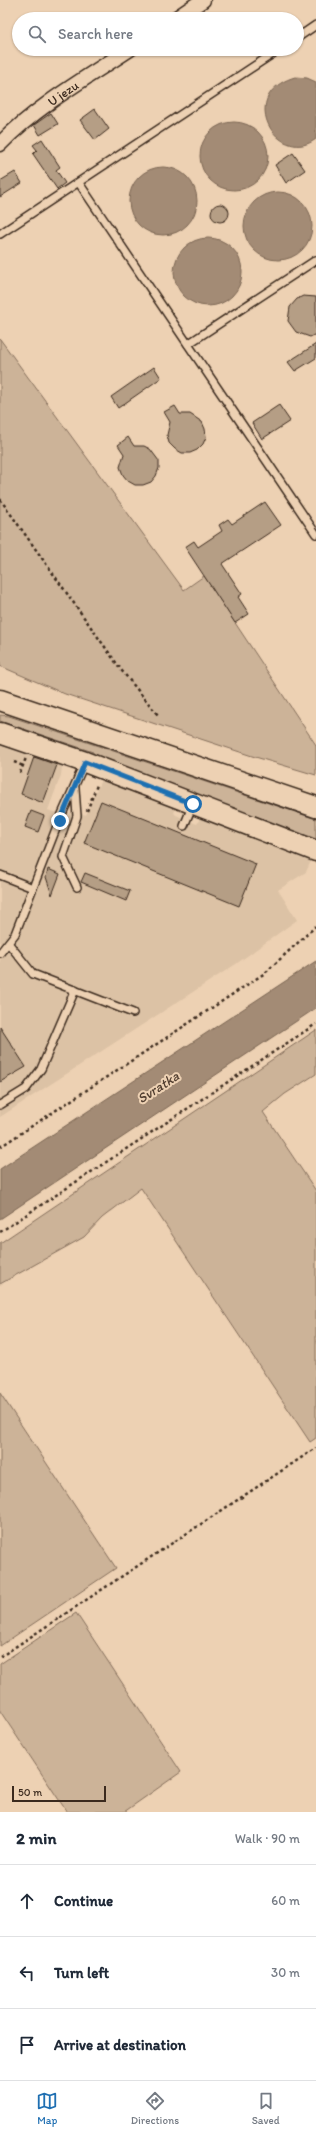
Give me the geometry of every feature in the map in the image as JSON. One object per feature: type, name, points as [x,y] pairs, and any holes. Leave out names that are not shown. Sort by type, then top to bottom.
[{"type":"street","points":[[185,12],[203,0]]},
{"type":"street","name":"U jezu","points":[[0,144],[11,132],[65,92],[119,56]]},
{"type":"street","points":[[0,700],[316,807]]},
{"type":"street","points":[[0,733],[85,762],[316,851]]},
{"type":"lane","points":[[304,33],[316,25]]},
{"type":"lane","points":[[0,234],[270,56]]},
{"type":"lane","points":[[79,183],[316,534]]},
{"type":"lane","points":[[188,344],[316,260]]},
{"type":"lane","points":[[0,953],[9,944],[15,934],[85,762]]},
{"type":"lane","points":[[75,786],[77,816],[62,858],[77,887]]},
{"type":"lane","points":[[184,826],[193,804]]},
{"type":"lane","points":[[0,875],[33,888]]},
{"type":"lane","points":[[9,944],[33,974],[133,1013]]},
{"type":"lane","points":[[0,1105],[26,1089],[41,1069],[74,990]]},
{"type":"path","points":[[0,499],[122,671],[158,715]]},
{"type":"path","points":[[14,762],[23,766]]},
{"type":"path","points":[[86,813],[97,785]]},
{"type":"path","points":[[0,1147],[265,973],[316,926]]},
{"type":"path","points":[[0,1232],[316,1024]]},
{"type":"path","points":[[0,1657],[316,1448]]},
{"type":"shaded area","points":[[0,339],[184,590],[204,576],[316,745],[316,775],[252,756],[65,694],[0,666]]},
{"type":"shaded area","points":[[0,715],[9,716],[316,819],[316,840],[93,754],[93,752],[0,721]]},
{"type":"shaded area","points":[[0,736],[55,755],[62,766],[61,775],[48,810],[68,817],[72,810],[86,815],[103,775],[177,806],[174,813],[176,815],[197,824],[201,816],[311,861],[306,872],[278,890],[297,920],[236,964],[0,1117]]},
{"type":"shaded area","points":[[316,1030],[316,1074],[285,1094],[263,1112],[316,1191],[316,1438],[310,1442],[141,1188],[102,1218],[84,1237],[0,1284],[0,1243]]},
{"type":"shaded area","points":[[0,1393],[116,1568],[0,1646]]},
{"type":"shaded area","points":[[76,1613],[181,1772],[124,1812],[67,1812],[0,1711],[0,1664]]},
{"type":"water","points":[[295,77],[307,78],[316,82],[316,139],[302,145],[289,144],[277,136],[269,125],[265,112],[267,98],[277,86]]},
{"type":"water","points":[[234,122],[247,125],[258,132],[265,143],[268,156],[265,169],[258,180],[247,187],[234,190],[221,187],[210,180],[203,169],[200,156],[203,143],[210,132],[221,125]]},
{"type":"water","points":[[163,167],[176,170],[187,177],[194,188],[197,201],[194,214],[187,225],[176,232],[163,235],[150,232],[139,225],[132,214],[129,201],[132,188],[139,177],[150,170]]},
{"type":"water","points":[[278,192],[291,195],[302,202],[309,213],[312,226],[309,239],[302,250],[291,257],[278,260],[265,257],[254,250],[247,239],[244,226],[247,213],[254,202],[265,195]]},
{"type":"water","points":[[208,238],[221,241],[232,248],[239,259],[242,272],[239,285],[232,296],[221,303],[208,306],[195,303],[184,296],[177,285],[174,272],[177,259],[184,248],[195,241]]},
{"type":"water","name":"Svratka","points":[[316,961],[316,1008],[0,1219],[0,1169]]},
{"type":"building","points":[[95,109],[109,129],[95,140],[80,120]]},
{"type":"building","points":[[51,113],[58,124],[40,135],[34,125]]},
{"type":"building","points":[[42,139],[60,167],[56,170],[65,183],[57,189],[33,154],[37,150],[33,145]]},
{"type":"building","points":[[293,153],[305,170],[286,183],[275,165]]},
{"type":"building","points":[[15,172],[22,183],[0,197],[0,181]]},
{"type":"building","points":[[220,204],[226,207],[229,213],[226,219],[220,222],[214,219],[211,213],[214,207]]},
{"type":"building","points":[[303,296],[316,297],[316,334],[310,337],[296,332],[288,321],[290,307],[297,299]]},
{"type":"building","points":[[316,344],[316,358],[295,371],[288,362]]},
{"type":"building","points":[[154,367],[161,378],[118,408],[111,397]]},
{"type":"building","points":[[279,405],[290,421],[262,439],[252,423]]},
{"type":"building","points":[[175,406],[180,414],[190,414],[202,422],[205,429],[206,437],[203,444],[197,450],[190,453],[182,453],[169,443],[167,435],[170,422],[164,412]]},
{"type":"building","points":[[128,437],[134,446],[144,446],[150,449],[159,461],[159,468],[156,476],[151,482],[143,485],[135,485],[128,481],[123,475],[120,467],[124,454],[118,445]]},
{"type":"building","points":[[265,502],[281,525],[222,564],[242,594],[238,597],[249,614],[235,623],[185,547],[194,541],[198,547],[222,531],[219,525],[228,519],[232,524]]},
{"type":"building","points":[[34,757],[57,765],[43,803],[21,794]]},
{"type":"building","points":[[101,801],[256,864],[239,906],[84,843]]},
{"type":"building","points":[[31,811],[44,816],[38,832],[25,827]]},
{"type":"building","points":[[48,869],[60,874],[52,895],[46,877]]},
{"type":"building","points":[[85,873],[130,891],[126,901],[81,882]]},
{"type":"building","points":[[0,1027],[26,1067],[0,1082]]},
{"type":"route","points":[[60,821],[85,762],[193,804]]}]
